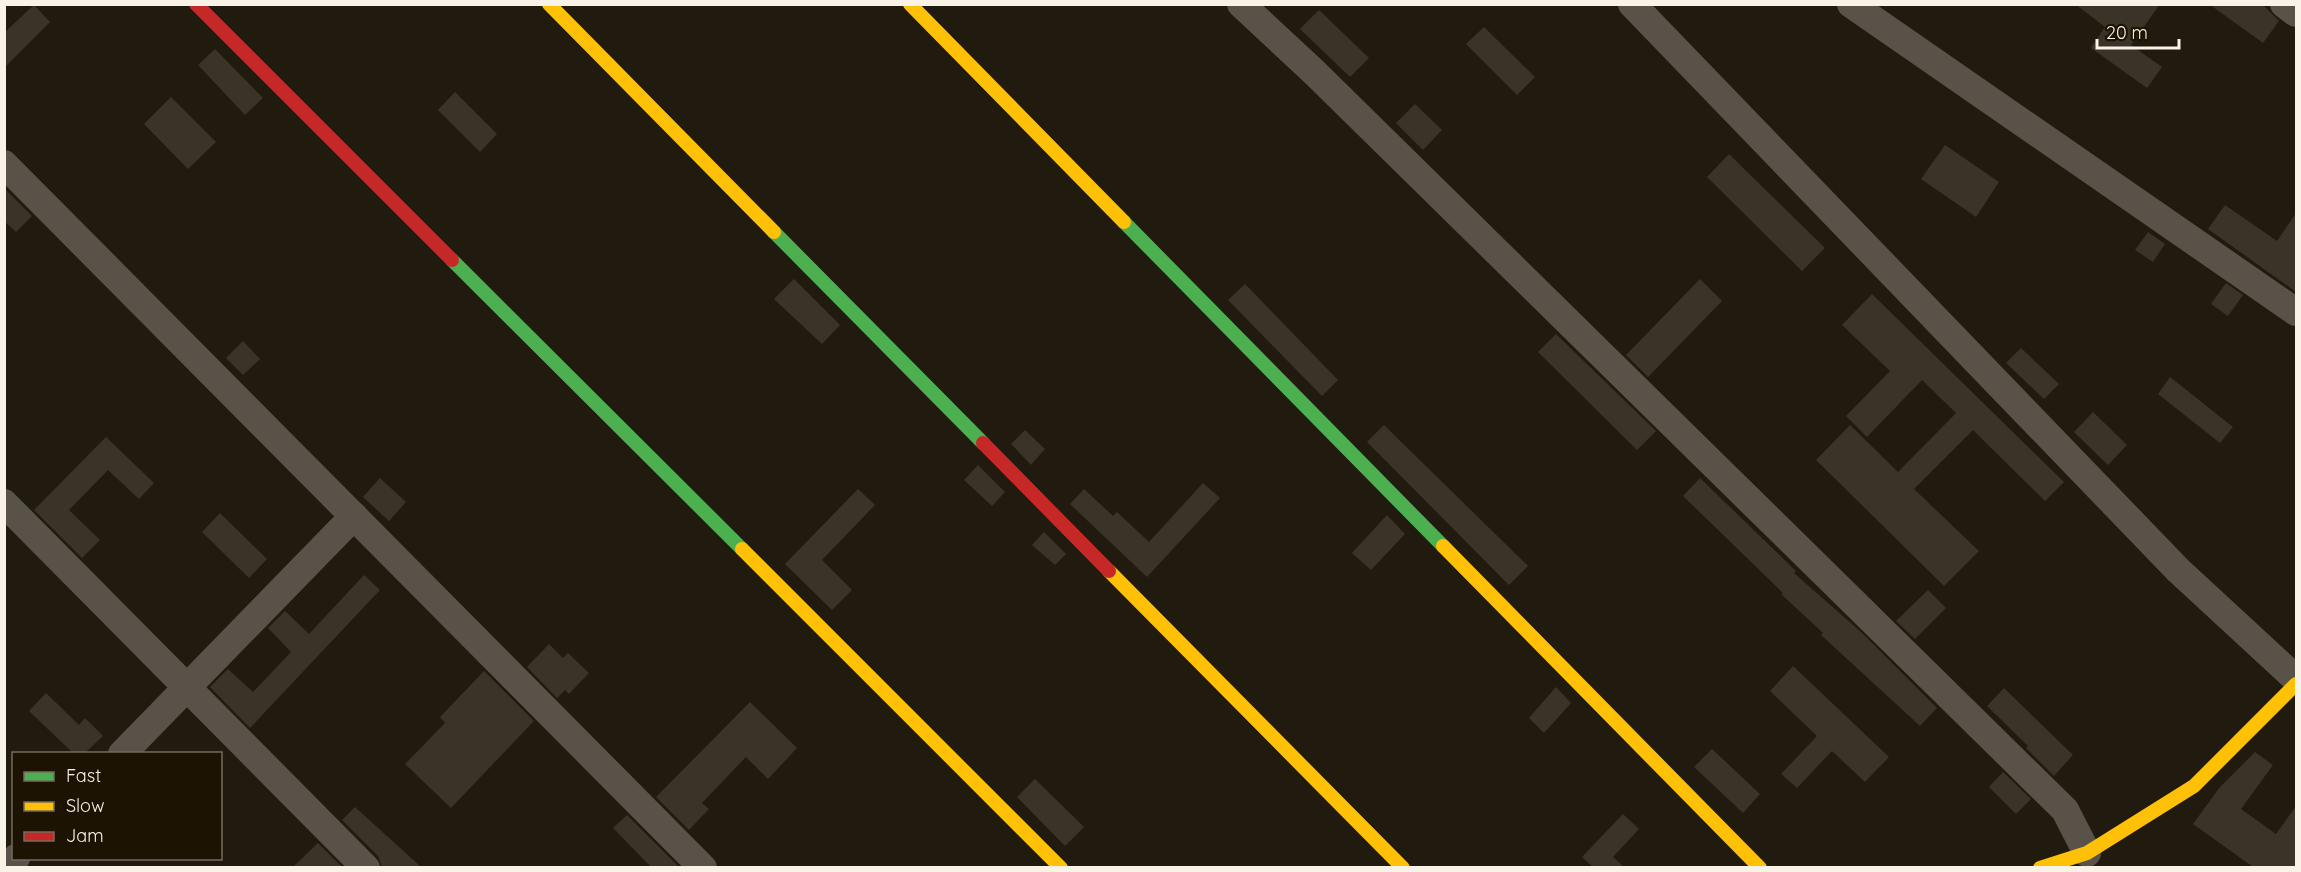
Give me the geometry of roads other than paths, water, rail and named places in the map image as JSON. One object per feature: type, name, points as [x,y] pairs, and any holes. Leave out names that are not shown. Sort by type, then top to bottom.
[{"type":"street","points":[[196,4],[1061,867]]},
{"type":"street","points":[[549,4],[1403,867]]},
{"type":"street","points":[[910,4],[1760,867]]},
{"type":"street","points":[[1241,4],[1314,72],[2065,810],[2087,853]]},
{"type":"street","points":[[1632,4],[2178,570],[2296,679]]},
{"type":"street","points":[[1851,4],[2296,312]]},
{"type":"street","points":[[2284,4],[2296,13]]},
{"type":"street","points":[[4,164],[703,867]]},
{"type":"street","points":[[4,503],[366,867]]},
{"type":"street","points":[[123,752],[354,516]]},
{"type":"street","points":[[2040,867],[2087,853],[2194,786],[2296,684]]}]
